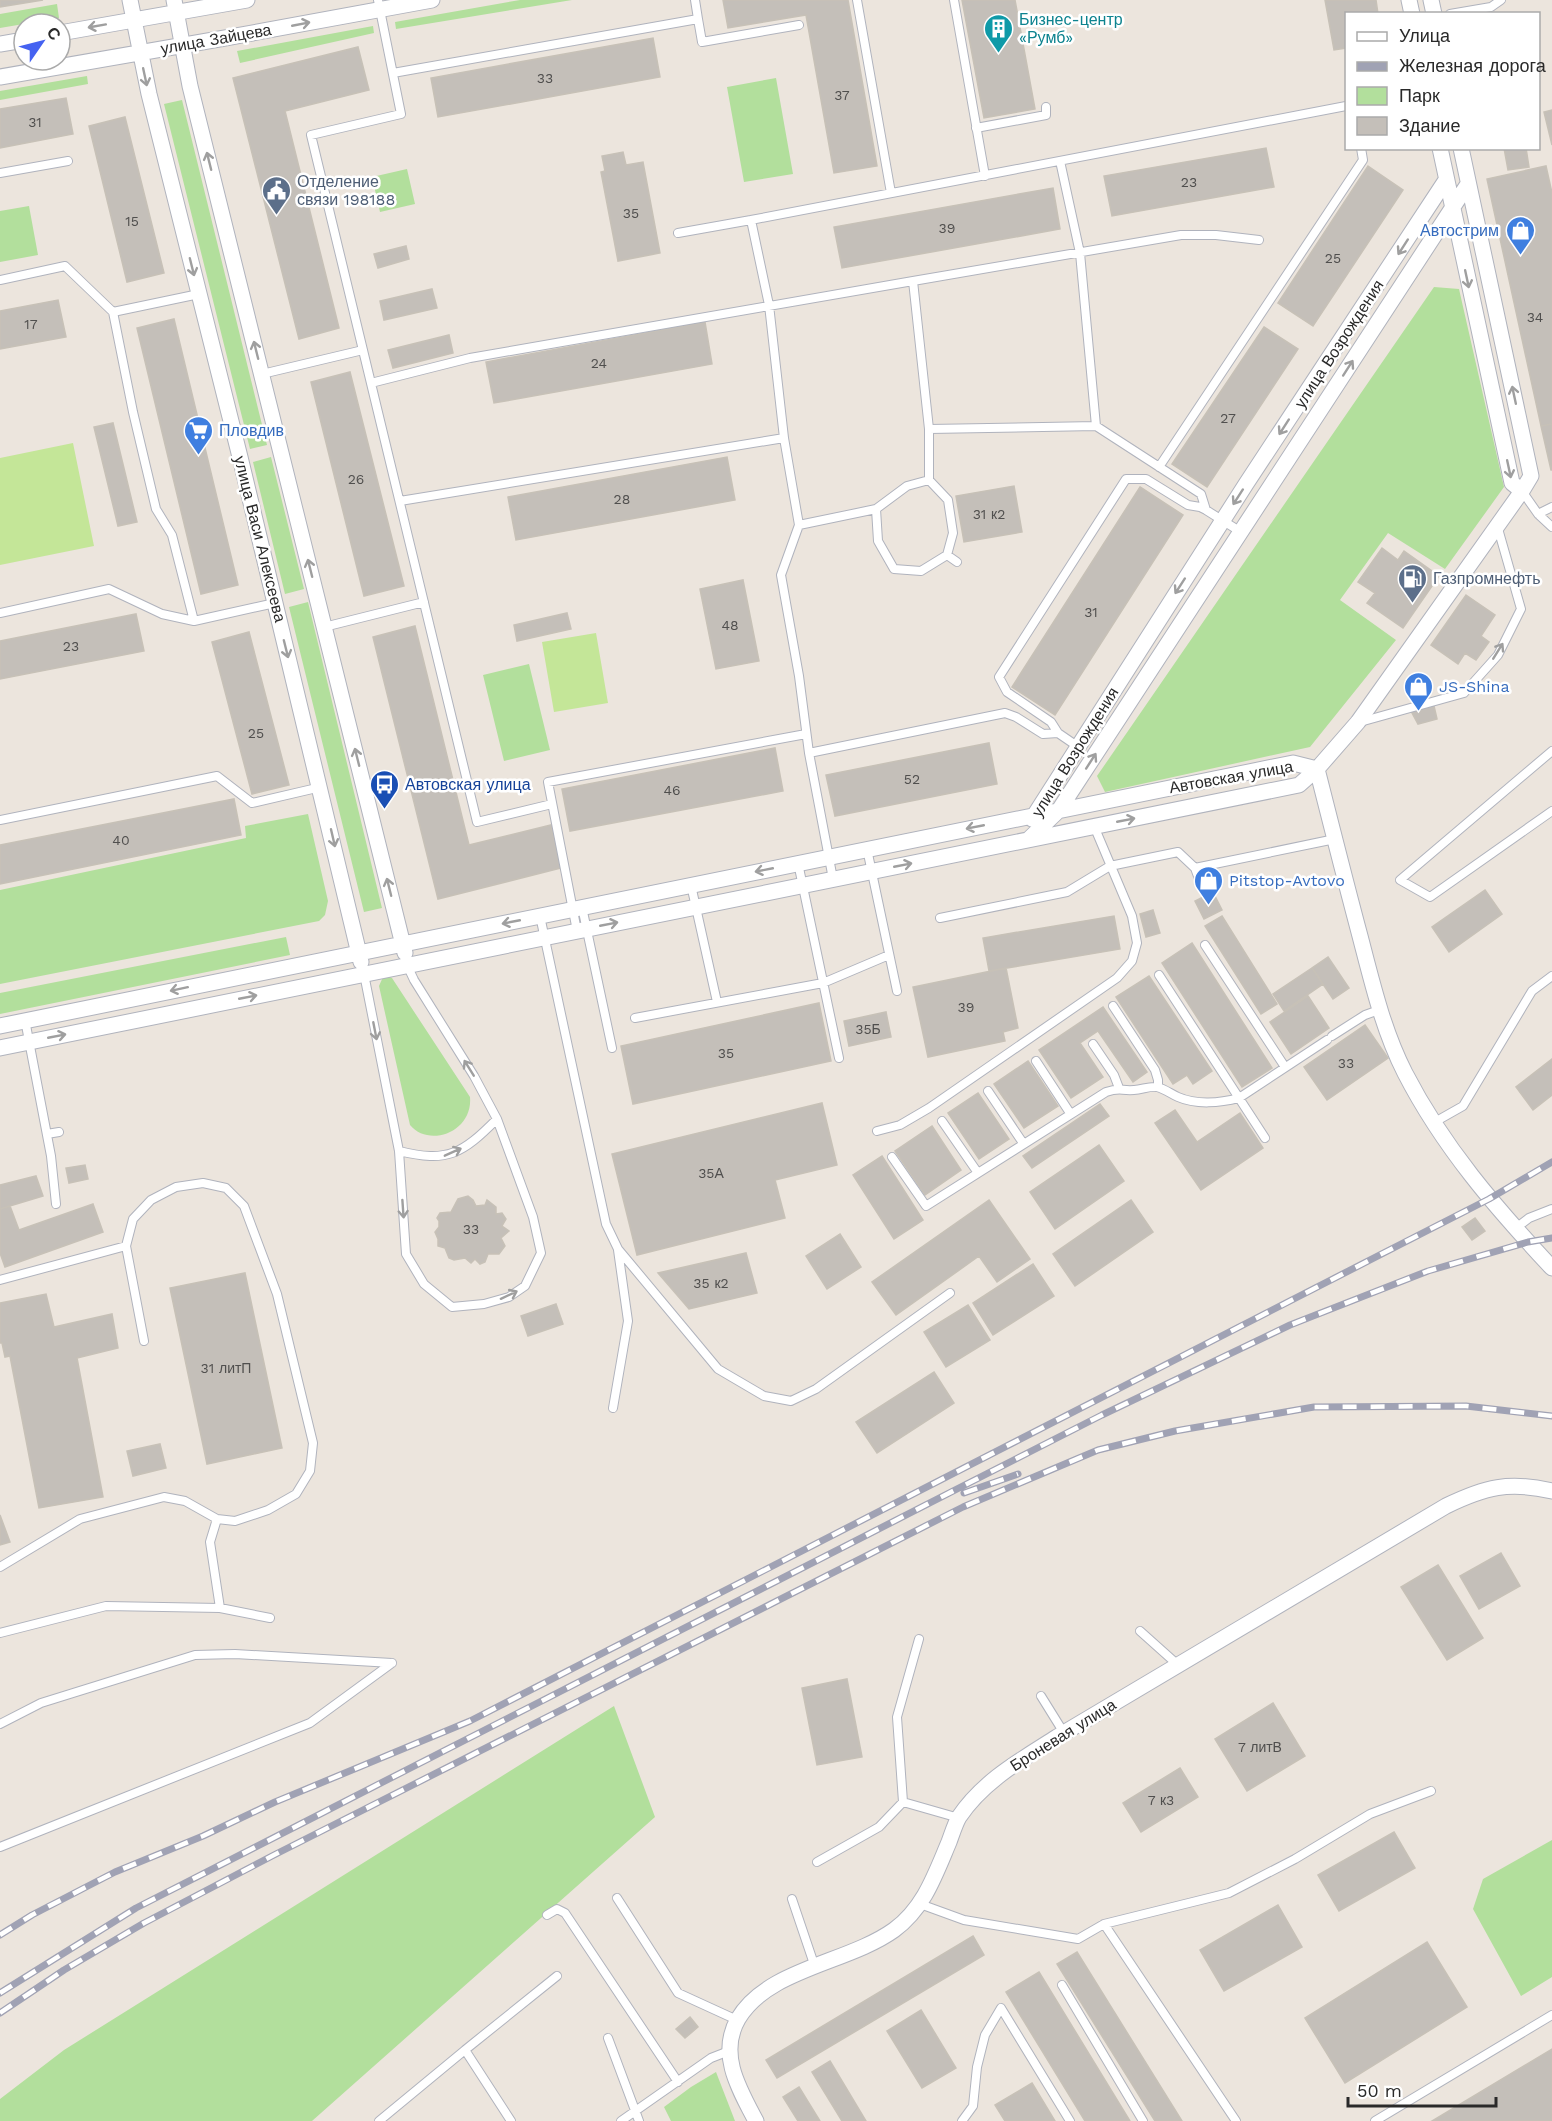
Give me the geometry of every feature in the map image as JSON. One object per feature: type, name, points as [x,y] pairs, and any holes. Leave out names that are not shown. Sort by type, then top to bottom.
[{"type":"street","name":"улица Васи Алексеева","points":[[130,0],[148,94],[321,787],[364,974]]},
{"type":"street","name":"улица Зайцева","points":[[72,31],[133,20],[175,6],[247,0]]},
{"type":"street","name":"улица Зайцева","points":[[0,77],[182,46],[379,5],[432,0]]},
{"type":"street","points":[[175,6],[190,86],[407,965]]},
{"type":"street","points":[[1440,150],[1512,483],[1522,491]]},
{"type":"street","points":[[1461,150],[1531,476],[1358,722],[1317,769],[1379,1010],[1404,1072],[1433,1123],[1460,1162],[1552,1268]]},
{"type":"street","points":[[1446,180],[1468,183]]},
{"type":"street","name":"улица Возрождения","points":[[1028,840],[1033,816],[1077,746],[1446,180]]},
{"type":"street","name":"улица Возрождения","points":[[1028,840],[1059,810],[1468,183]]},
{"type":"street","name":"Автовская улица","points":[[0,1026],[1293,763],[1317,769]]},
{"type":"street","name":"Автовская улица","points":[[0,1048],[1299,785],[1317,769]]},
{"type":"street","name":"Броневая улица","points":[[756,2121],[732,2071],[729,2051],[731,2036],[737,2020],[749,2003],[768,1987],[868,1946],[895,1929],[920,1904],[935,1878],[959,1818],[986,1786],[1007,1769],[1064,1732],[1436,1512],[1471,1494],[1510,1485],[1533,1486],[1552,1491]]},
{"type":"lane","points":[[695,0],[702,42],[799,25]]},
{"type":"lane","points":[[857,0],[891,193]]},
{"type":"lane","points":[[954,0],[985,176]]},
{"type":"lane","points":[[1472,12],[1493,10],[1501,0]]},
{"type":"lane","points":[[379,5],[401,114],[311,135],[477,822],[552,804]]},
{"type":"lane","points":[[393,73],[698,19]]},
{"type":"lane","points":[[678,233],[1345,106]]},
{"type":"lane","points":[[976,128],[1046,115],[1046,107]]},
{"type":"lane","points":[[1160,467],[1363,160],[1361,150]]},
{"type":"lane","points":[[0,173],[68,161]]},
{"type":"lane","points":[[1060,161],[1080,253],[1096,426]]},
{"type":"lane","points":[[751,220],[769,305],[784,438],[799,525],[781,575],[799,676],[809,753],[833,879]]},
{"type":"lane","points":[[371,383],[470,358],[1181,235],[1216,235],[1259,240]]},
{"type":"lane","points":[[0,280],[65,266],[113,312],[156,509],[172,535],[194,621]]},
{"type":"lane","points":[[876,509],[878,541],[894,569],[921,571],[947,555],[953,533],[948,500],[929,480],[929,429],[913,281]]},
{"type":"lane","points":[[113,312],[199,294]]},
{"type":"lane","points":[[262,374],[363,350]]},
{"type":"lane","points":[[929,429],[1096,426],[1201,494],[1206,510]]},
{"type":"lane","points":[[400,501],[784,438]]},
{"type":"lane","points":[[1077,746],[1058,733],[1051,722],[1007,692],[999,677],[1126,479],[1146,479],[1188,506],[1200,507],[1241,532]]},
{"type":"lane","points":[[799,525],[876,509],[907,486],[929,480]]},
{"type":"lane","points":[[1522,491],[1538,514],[1552,527]]},
{"type":"lane","points":[[1538,514],[1552,507]]},
{"type":"lane","points":[[1358,722],[1464,693],[1498,655],[1521,609],[1497,525]]},
{"type":"lane","points":[[947,555],[957,562]]},
{"type":"lane","points":[[0,614],[109,589],[162,615],[194,621],[275,603]]},
{"type":"lane","points":[[324,627],[424,602]]},
{"type":"lane","points":[[809,753],[1005,713],[1016,717],[1043,734],[1058,733]]},
{"type":"lane","points":[[612,1048],[548,782],[806,734]]},
{"type":"lane","points":[[1552,752],[1400,880],[1430,897],[1552,811]]},
{"type":"lane","points":[[0,820],[217,776],[252,803],[321,787]]},
{"type":"lane","points":[[877,1131],[900,1125],[929,1108],[1117,978],[1132,961],[1137,943],[1132,916],[1094,826]]},
{"type":"lane","points":[[1196,867],[1335,839]]},
{"type":"lane","points":[[867,849],[897,991]]},
{"type":"lane","points":[[940,918],[1066,892],[1110,866],[1178,852],[1196,867],[1202,887]]},
{"type":"lane","points":[[798,863],[839,1058]]},
{"type":"lane","points":[[691,885],[717,1002]]},
{"type":"lane","points":[[540,916],[606,1224],[618,1248],[718,1369],[764,1396],[791,1401],[816,1389],[950,1293]]},
{"type":"lane","points":[[1205,945],[1285,1067]]},
{"type":"lane","points":[[635,1018],[823,983],[889,955]]},
{"type":"lane","points":[[364,974],[399,1151],[406,1254],[424,1284],[452,1307],[484,1304],[509,1296],[525,1286],[541,1253],[533,1217],[497,1119],[474,1076],[407,965]]},
{"type":"lane","points":[[1159,975],[1265,1138]]},
{"type":"lane","points":[[1433,1123],[1463,1106],[1532,991],[1552,976]]},
{"type":"lane","points":[[1113,1006],[1155,1070],[1158,1087]]},
{"type":"lane","points":[[892,1157],[926,1206],[1106,1092],[1119,1088],[1134,1090],[1148,1086],[1158,1087],[1178,1097],[1193,1101],[1223,1102],[1239,1098],[1365,1015],[1379,1010]]},
{"type":"lane","points":[[25,1020],[56,1204]]},
{"type":"lane","points":[[1093,1044],[1119,1088]]},
{"type":"lane","points":[[1036,1061],[1070,1113]]},
{"type":"lane","points":[[988,1091],[1023,1143]]},
{"type":"lane","points":[[399,1151],[425,1157],[449,1155],[475,1140],[497,1119]]},
{"type":"lane","points":[[942,1121],[978,1173]]},
{"type":"lane","points":[[46,1134],[59,1132]]},
{"type":"lane","points":[[0,1567],[80,1519],[138,1502],[164,1497],[185,1501],[217,1519],[235,1521],[268,1510],[296,1494],[310,1471],[313,1443],[277,1294],[244,1206],[226,1188],[203,1183],[176,1187],[151,1200],[133,1219],[126,1246],[144,1341]]},
{"type":"lane","points":[[1516,1228],[1529,1218],[1552,1209]]},
{"type":"lane","points":[[0,1280],[126,1246]]},
{"type":"lane","points":[[613,1408],[628,1321],[618,1248]]},
{"type":"lane","points":[[217,1519],[210,1542],[220,1608]]},
{"type":"lane","points":[[0,1633],[106,1606],[220,1608],[270,1618]]},
{"type":"lane","points":[[1140,1631],[1178,1665]]},
{"type":"lane","points":[[817,1862],[879,1827],[903,1802],[897,1717],[919,1639]]},
{"type":"lane","points":[[0,1724],[41,1704],[195,1654],[236,1654],[392,1663],[310,1723],[0,1847]]},
{"type":"lane","points":[[1041,1696],[1064,1732]]},
{"type":"lane","points":[[920,1904],[964,1920],[1078,1939],[1104,1924],[1229,1893],[1295,1859],[1370,1814],[1431,1791]]},
{"type":"lane","points":[[903,1802],[959,1818]]},
{"type":"lane","points":[[617,1898],[678,1993],[737,2020]]},
{"type":"lane","points":[[792,1899],[815,1967]]},
{"type":"lane","points":[[547,1915],[557,1909],[565,1913],[678,2082]]},
{"type":"lane","points":[[1104,1924],[1236,2121]]},
{"type":"lane","points":[[379,2121],[557,1976]]},
{"type":"lane","points":[[1062,1985],[1143,2121]]},
{"type":"lane","points":[[962,2121],[973,2106],[977,2067],[984,2035],[1001,2008],[1070,2121]]},
{"type":"lane","points":[[1375,2121],[1552,2015]]},
{"type":"lane","points":[[608,2038],[639,2121]]},
{"type":"lane","points":[[465,2050],[508,2120]]},
{"type":"lane","points":[[621,2121],[711,2058],[729,2051]]},
{"type":"green space","points":[[520,0],[572,0],[396,29],[395,22]]},
{"type":"green space","points":[[57,4],[58,12],[12,12],[12,26],[0,28],[0,14]]},
{"type":"green space","points":[[373,26],[374,33],[240,63],[237,51]]},
{"type":"green space","points":[[87,76],[88,84],[0,100],[0,91]]},
{"type":"green space","points":[[776,78],[793,174],[744,182],[727,87]]},
{"type":"green space","points":[[182,100],[267,445],[250,449],[164,104]]},
{"type":"green space","points":[[407,169],[415,204],[380,212],[372,177]]},
{"type":"green space","points":[[29,206],[38,255],[0,262],[0,211]]},
{"type":"green space","points":[[1434,287],[1459,289],[1504,487],[1445,569],[1388,533],[1340,600],[1396,640],[1310,747],[1105,792],[1097,776]]},
{"type":"green space","points":[[73,443],[94,546],[0,565],[0,458]]},
{"type":"green space","points":[[271,457],[304,589],[285,594],[253,462]]},
{"type":"green space","points":[[308,602],[382,908],[364,912],[289,607]]},
{"type":"green space","points":[[596,633],[608,703],[554,712],[542,642]]},
{"type":"green space","points":[[529,664],[550,750],[504,761],[483,675]]},
{"type":"green space","points":[[308,814],[328,901],[325,915],[319,921],[0,984],[0,890],[246,838],[245,826]]},
{"type":"green space","points":[[286,937],[290,955],[0,1014],[0,993]]},
{"type":"green space","points":[[383,977],[392,978],[470,1097],[465,1119],[448,1133],[428,1135],[418,1132],[410,1125],[379,986]]},
{"type":"green space","points":[[614,1706],[655,1817],[312,2121],[0,2121],[0,2099],[64,2050]]},
{"type":"green space","points":[[1552,1840],[1552,1977],[1521,1996],[1473,1909],[1483,1879]]},
{"type":"green space","points":[[716,2072],[735,2121],[671,2121],[664,2107]]},
{"type":"building","points":[[0,0],[43,0],[0,7]]},
{"type":"building","points":[[723,0],[848,0],[877,166],[834,173],[806,15],[728,28]]},
{"type":"building","name":"Бизнес-центр «Румб»","points":[[962,0],[1015,0],[1035,109],[984,118]]},
{"type":"building","points":[[1325,0],[1376,0],[1378,12],[1345,12],[1345,48],[1334,50]]},
{"type":"building","points":[[653,38],[660,77],[438,117],[431,78]]},
{"type":"building","points":[[358,47],[369,90],[285,111],[339,328],[299,339],[233,78]]},
{"type":"building","points":[[66,98],[73,134],[0,148],[0,109]]},
{"type":"building","points":[[1552,110],[1552,145],[1544,112]]},
{"type":"building","points":[[125,117],[164,273],[127,282],[89,126]]},
{"type":"building","points":[[1266,148],[1274,187],[1112,216],[1104,176]]},
{"type":"building","points":[[1504,150],[1526,150],[1529,167],[1508,170]]},
{"type":"building","points":[[623,152],[626,165],[643,162],[660,253],[618,261],[601,172],[605,171],[602,156]]},
{"type":"building","points":[[1368,166],[1403,190],[1313,326],[1278,303]]},
{"type":"building","points":[[1546,166],[1552,193],[1552,424],[1541,426],[1487,179]]},
{"type":"building","points":[[1053,188],[1060,229],[842,268],[834,227]]},
{"type":"building","points":[[406,246],[409,259],[378,268],[374,254]]},
{"type":"building","points":[[432,289],[437,308],[384,320],[380,301]]},
{"type":"building","points":[[58,300],[66,337],[0,349],[0,311]]},
{"type":"building","points":[[174,319],[238,585],[201,594],[137,328]]},
{"type":"building","points":[[705,322],[712,364],[494,403],[486,362]]},
{"type":"building","points":[[1264,327],[1298,349],[1207,487],[1172,464]]},
{"type":"building","points":[[449,335],[453,353],[393,368],[388,350]]},
{"type":"building","points":[[350,372],[404,586],[364,596],[311,382]]},
{"type":"building","points":[[113,423],[137,522],[118,526],[94,427]]},
{"type":"building","points":[[1552,424],[1552,470],[1551,470],[1541,426]]},
{"type":"building","points":[[727,457],[735,500],[516,540],[508,497]]},
{"type":"building","points":[[1014,486],[1022,532],[964,542],[956,496]]},
{"type":"building","points":[[1140,487],[1183,515],[1055,715],[1012,687]]},
{"type":"building","points":[[1382,548],[1398,560],[1404,551],[1439,576],[1403,628],[1367,603],[1375,593],[1358,582]]},
{"type":"building","points":[[743,580],[759,661],[716,669],[700,589]]},
{"type":"building","points":[[1466,595],[1495,615],[1481,636],[1489,642],[1476,660],[1465,653],[1458,664],[1431,645]]},
{"type":"building","points":[[567,613],[571,629],[517,641],[514,625]]},
{"type":"building","points":[[136,614],[144,651],[0,679],[0,641]]},
{"type":"building","points":[[415,626],[469,845],[551,825],[561,868],[438,899],[373,637]]},
{"type":"building","points":[[249,632],[289,785],[252,794],[212,642]]},
{"type":"building","points":[[1434,706],[1437,719],[1418,724],[1411,711]]},
{"type":"building","points":[[989,743],[997,784],[835,816],[826,775]]},
{"type":"building","points":[[775,748],[783,791],[570,831],[562,789]]},
{"type":"building","points":[[234,799],[241,835],[0,884],[0,845]]},
{"type":"building","points":[[1485,890],[1502,914],[1449,952],[1432,927]]},
{"type":"building","name":"Pitstop-Avtovo","points":[[1213,892],[1222,910],[1204,919],[1195,901]]},
{"type":"building","points":[[1153,910],[1160,933],[1146,937],[1140,914]]},
{"type":"building","points":[[1114,916],[1120,949],[989,971],[983,938]]},
{"type":"building","points":[[1222,916],[1277,1004],[1261,1014],[1205,926]]},
{"type":"building","points":[[1192,943],[1272,1068],[1242,1087],[1162,963]]},
{"type":"building","points":[[1328,957],[1349,988],[1333,999],[1312,968]]},
{"type":"building","points":[[1006,968],[1018,1028],[1003,1032],[1005,1041],[928,1057],[913,987]]},
{"type":"building","points":[[1312,968],[1323,984],[1284,1011],[1273,994]]},
{"type":"building","points":[[1149,976],[1212,1071],[1193,1084],[1187,1075],[1173,1084],[1116,997]]},
{"type":"building","points":[[1308,996],[1329,1028],[1291,1054],[1270,1022]]},
{"type":"building","points":[[819,1003],[831,1061],[633,1104],[621,1046]]},
{"type":"building","points":[[1103,1007],[1147,1072],[1133,1082],[1098,1031],[1080,1043],[1103,1077],[1071,1098],[1039,1050]]},
{"type":"building","points":[[886,1012],[891,1037],[849,1046],[844,1021]]},
{"type":"building","points":[[1365,1025],[1388,1058],[1327,1100],[1304,1067]]},
{"type":"building","points":[[1552,1059],[1552,1095],[1533,1110],[1516,1087]]},
{"type":"building","points":[[1028,1061],[1058,1106],[1024,1128],[994,1084]]},
{"type":"building","points":[[978,1093],[1009,1139],[979,1159],[948,1113]]},
{"type":"building","points":[[822,1103],[837,1165],[775,1180],[785,1218],[637,1255],[612,1154]]},
{"type":"building","points":[[1100,1104],[1109,1116],[1032,1168],[1023,1156]]},
{"type":"building","points":[[1175,1110],[1197,1142],[1240,1113],[1263,1148],[1201,1190],[1155,1123]]},
{"type":"building","points":[[932,1126],[961,1170],[925,1195],[895,1151]]},
{"type":"building","points":[[1099,1145],[1124,1181],[1055,1229],[1030,1192]]},
{"type":"building","points":[[882,1156],[923,1220],[894,1239],[853,1175]]},
{"type":"building","points":[[85,1165],[88,1179],[69,1183],[66,1168]]},
{"type":"building","points":[[36,1176],[43,1196],[0,1209],[0,1185]]},
{"type":"building","points":[[468,1196],[476,1206],[485,1205],[487,1200],[496,1207],[496,1214],[502,1213],[506,1219],[502,1226],[509,1231],[501,1238],[505,1246],[499,1254],[488,1254],[485,1262],[480,1264],[475,1259],[471,1263],[465,1258],[454,1260],[449,1258],[445,1248],[438,1246],[435,1232],[439,1227],[437,1218],[440,1213],[451,1212],[458,1199]]},
{"type":"building","points":[[989,1200],[1030,1259],[997,1282],[979,1256],[896,1315],[872,1282]]},
{"type":"building","points":[[1131,1200],[1153,1232],[1075,1286],[1053,1254]]},
{"type":"building","points":[[93,1204],[103,1232],[5,1267],[0,1253],[0,1209],[10,1206],[19,1230]]},
{"type":"building","points":[[1475,1218],[1485,1231],[1472,1240],[1462,1227]]},
{"type":"building","points":[[840,1234],[861,1267],[827,1289],[806,1256]]},
{"type":"building","points":[[746,1253],[757,1293],[689,1309],[658,1273]]},
{"type":"building","points":[[1033,1264],[1054,1296],[993,1335],[973,1303]]},
{"type":"building","points":[[245,1273],[282,1448],[207,1464],[170,1288]]},
{"type":"building","points":[[46,1294],[54,1327],[112,1314],[118,1348],[77,1358],[103,1497],[39,1508],[10,1356],[5,1357],[2,1343],[0,1343],[0,1303]]},
{"type":"building","points":[[556,1304],[563,1324],[528,1336],[521,1316]]},
{"type":"building","points":[[968,1305],[990,1340],[946,1367],[924,1332]]},
{"type":"building","points":[[934,1372],[954,1403],[877,1453],[856,1422]]},
{"type":"building","points":[[160,1444],[166,1468],[133,1476],[127,1451]]},
{"type":"building","points":[[0,1515],[10,1542],[0,1545]]},
{"type":"building","points":[[1501,1553],[1520,1586],[1479,1609],[1460,1576]]},
{"type":"building","points":[[1438,1565],[1483,1638],[1447,1660],[1401,1587]]},
{"type":"building","points":[[847,1679],[862,1757],[817,1765],[802,1688]]},
{"type":"building","points":[[1273,1703],[1305,1756],[1247,1791],[1215,1739]]},
{"type":"building","points":[[1180,1768],[1198,1797],[1141,1832],[1123,1803]]},
{"type":"building","points":[[1394,1832],[1415,1868],[1339,1911],[1318,1875]]},
{"type":"building","points":[[1278,1905],[1302,1947],[1224,1991],[1200,1950]]},
{"type":"building","points":[[973,1936],[984,1955],[777,2078],[766,2060]]},
{"type":"building","points":[[1427,1942],[1467,2007],[1345,2083],[1305,2018]]},
{"type":"building","points":[[1077,1952],[1182,2121],[1155,2121],[1057,1964]]},
{"type":"building","points":[[1039,1972],[1130,2121],[1085,2121],[1006,1992]]},
{"type":"building","points":[[921,2010],[956,2068],[922,2088],[887,2031]]},
{"type":"building","points":[[690,2017],[698,2027],[685,2038],[676,2029]]},
{"type":"building","points":[[1552,2049],[1552,2121],[1432,2121]]},
{"type":"building","points":[[830,2061],[866,2121],[842,2121],[812,2072]]},
{"type":"building","points":[[1032,2083],[1055,2121],[1005,2121],[995,2105]]},
{"type":"building","points":[[799,2087],[820,2121],[798,2121],[783,2097]]},
{"type":"railway","points":[[0,1935],[32,1915],[115,1872],[470,1721],[1489,1199],[1552,1162]]},
{"type":"railway","points":[[0,1993],[136,1908],[1102,1415],[1290,1325],[1428,1271],[1528,1242],[1552,1238]]},
{"type":"railway","points":[[0,2013],[64,1970],[144,1923],[272,1856],[963,1507],[1098,1450],[1175,1431],[1314,1407],[1466,1406],[1552,1416]]},
{"type":"railway","points":[[964,1493],[1018,1474]]},
{"type":"place","name":"Бизнес-центр «Румб»","points":[[998,54]]},
{"type":"place","name":"Отделение связи 198188","points":[[276,216]]},
{"type":"place","name":"Автострим","points":[[1520,256]]},
{"type":"place","name":"Пловдив","points":[[198,456]]},
{"type":"place","name":"Газпромнефть","points":[[1412,604]]},
{"type":"place","name":"JS-Shina","points":[[1418,712]]},
{"type":"place","name":"Автовская улица","points":[[384,810]]},
{"type":"place","name":"Pitstop-Avtovo","points":[[1208,906]]}]
